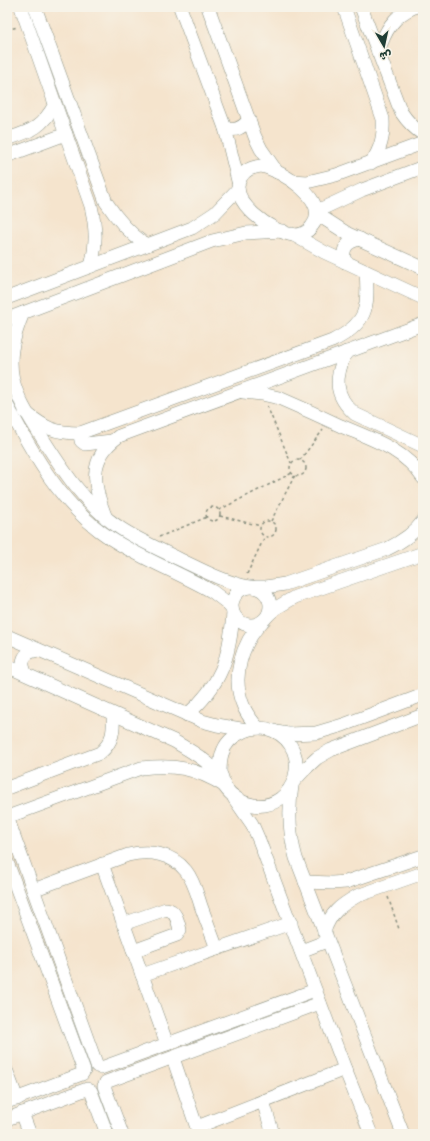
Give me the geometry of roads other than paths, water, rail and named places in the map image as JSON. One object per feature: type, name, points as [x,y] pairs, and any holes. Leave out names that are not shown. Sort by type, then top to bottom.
[{"type":"street","points":[[21,7],[91,206],[95,223],[96,238],[95,252],[91,266]]},
{"type":"street","points":[[35,7],[106,202],[125,227],[146,245]]},
{"type":"street","points":[[180,7],[225,128],[238,185],[239,196],[248,208],[264,222],[344,262],[423,298]]},
{"type":"street","points":[[208,7],[261,149],[278,172]]},
{"type":"street","points":[[344,7],[384,119],[384,131],[380,148],[368,163],[366,174],[367,178],[374,185]]},
{"type":"street","points":[[361,7],[401,112],[407,121],[423,134]]},
{"type":"street","points":[[378,52],[382,39],[391,23],[405,11],[414,7]]},
{"type":"street","points":[[380,106],[388,108],[393,105],[396,99]]},
{"type":"street","points":[[7,139],[33,130],[42,123],[55,104]]},
{"type":"street","points":[[225,128],[235,130],[240,128],[249,119]]},
{"type":"street","points":[[7,156],[66,134]]},
{"type":"street","points":[[293,181],[306,182],[336,175],[423,143]]},
{"type":"street","points":[[7,298],[181,233],[203,222],[221,208],[247,170],[261,166],[278,172],[293,181],[311,199],[317,213],[338,228],[423,268]]},
{"type":"street","points":[[7,319],[212,241],[246,233],[302,234],[307,232],[314,224],[317,213],[350,195],[423,167]]},
{"type":"street","points":[[91,206],[100,206],[106,202]]},
{"type":"street","points":[[203,222],[211,230],[212,241]]},
{"type":"street","points":[[344,262],[344,249],[354,240],[360,239]]},
{"type":"street","points":[[25,412],[37,422],[50,429],[65,433],[80,433],[324,344],[349,332],[365,311],[368,298],[366,272]]},
{"type":"street","points":[[7,405],[55,485],[83,516],[111,538],[213,592],[226,602],[240,622],[246,625],[258,624],[266,618],[270,609],[270,602],[262,590],[220,578],[131,535],[106,518],[78,489],[53,455],[25,412],[9,382],[12,340],[23,313]]},
{"type":"street","points":[[106,518],[96,488],[95,474],[98,461],[104,450],[112,441],[127,433],[423,324]]},
{"type":"street","points":[[349,332],[357,338],[357,345],[351,350],[338,373],[339,392],[342,400],[355,414],[423,446]]},
{"type":"street","points":[[239,391],[279,398],[395,450],[414,467],[423,478]]},
{"type":"street","points":[[80,433],[80,438],[85,444],[112,441]]},
{"type":"street","points":[[187,715],[202,700],[218,678],[224,664],[227,651],[232,603],[234,597],[243,588],[285,584],[387,548],[399,543],[411,535],[423,521]]},
{"type":"street","points":[[252,729],[249,717],[242,704],[238,690],[240,661],[244,649],[255,630],[266,618],[276,608],[295,597],[423,553]]},
{"type":"street","points":[[7,636],[187,715],[216,725],[288,734],[316,733],[343,725],[423,695]]},
{"type":"street","points":[[26,674],[23,668],[23,661],[26,655],[31,651],[38,650]]},
{"type":"street","points":[[7,666],[187,748],[210,765],[226,785],[252,824],[260,840],[320,1003],[371,1134]]},
{"type":"street","points":[[7,788],[100,753],[111,741],[114,733],[113,714]]},
{"type":"street","points":[[122,1134],[105,1084],[106,1074],[99,1067],[7,817],[141,768],[158,766],[176,766],[193,770],[226,785],[242,801],[253,805],[264,805],[285,795],[305,769],[318,758],[331,750],[423,715]]},
{"type":"street","points":[[343,725],[342,732],[346,740],[349,742]]},
{"type":"street","points":[[226,785],[220,764],[222,752],[236,735],[252,729]]},
{"type":"street","points":[[275,732],[290,744],[297,762],[297,772],[293,783],[289,804],[291,840],[305,882],[403,1134]]},
{"type":"street","points":[[33,890],[128,855],[140,852],[153,852],[166,856],[177,862],[186,872],[192,883],[217,949]]},
{"type":"street","points":[[305,882],[332,884],[346,882],[423,856]]},
{"type":"street","points":[[7,862],[13,897],[83,1073],[82,1082],[89,1090],[107,1134]]},
{"type":"street","points":[[102,864],[167,1044]]},
{"type":"street","points":[[326,936],[327,922],[339,907],[358,896],[423,872]]},
{"type":"street","points":[[406,879],[423,884]]},
{"type":"street","points":[[123,924],[166,909],[171,910],[174,913],[180,930],[177,935],[133,951]]},
{"type":"street","points":[[142,975],[291,923]]},
{"type":"street","points":[[301,951],[326,936]]},
{"type":"street","points":[[7,1072],[12,1100],[83,1073],[88,1068],[99,1067],[167,1044],[316,990]]},
{"type":"street","points":[[7,1119],[89,1090],[98,1090],[105,1084],[320,1003]]},
{"type":"street","points":[[173,1058],[198,1130],[263,1101],[345,1069]]},
{"type":"street","points":[[263,1101],[273,1134]]},
{"type":"street","points":[[22,1113],[30,1134]]}]
